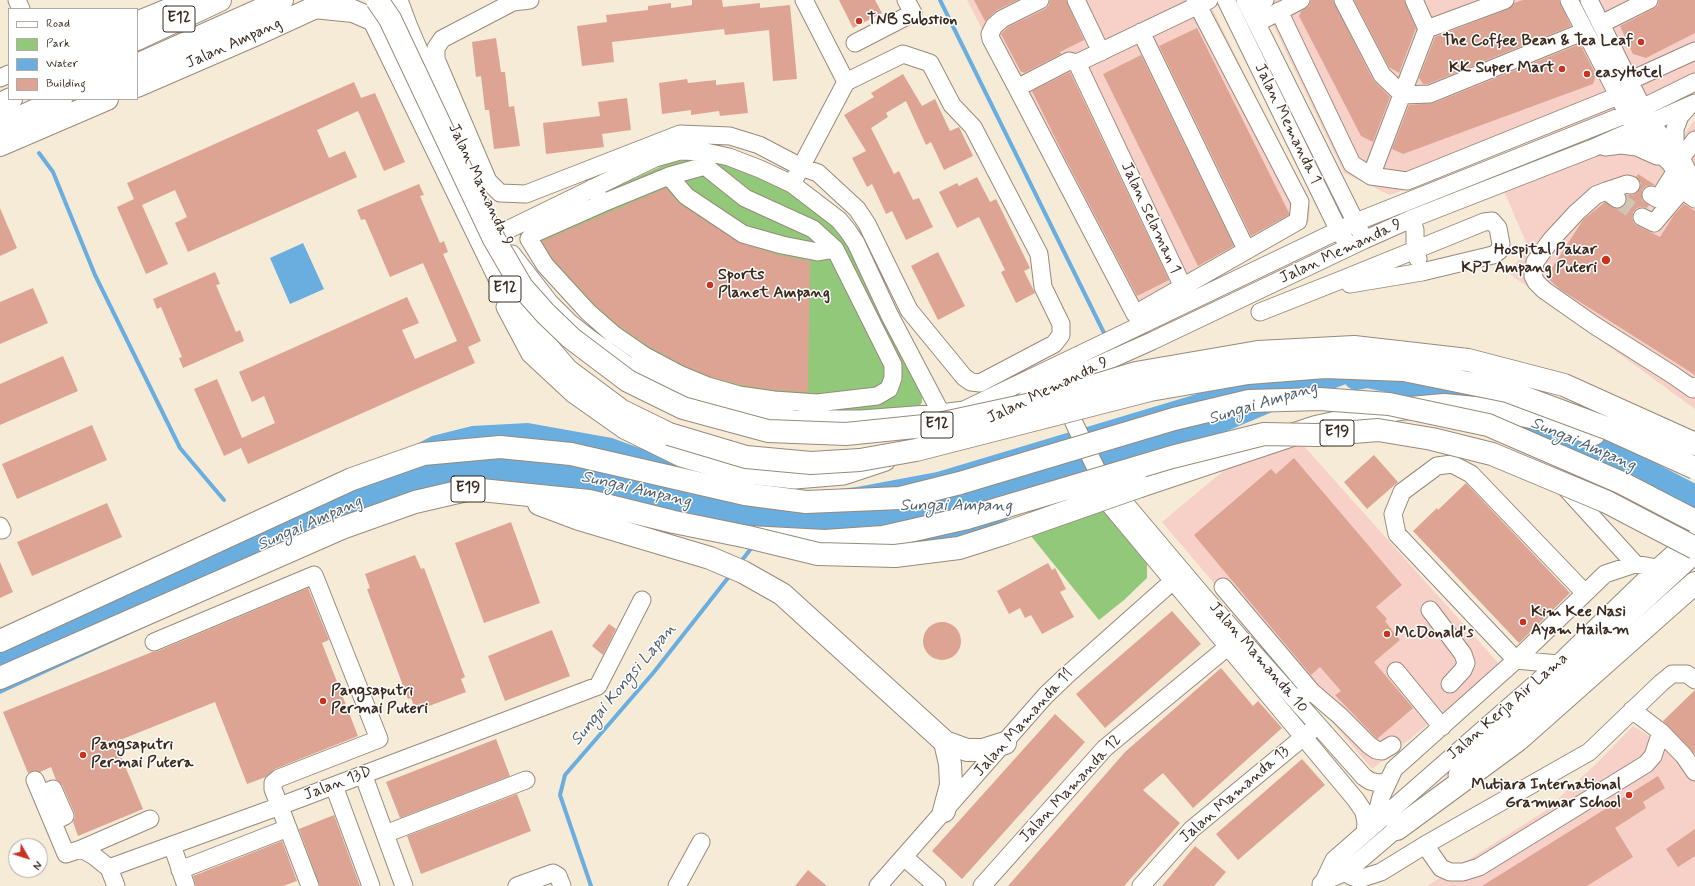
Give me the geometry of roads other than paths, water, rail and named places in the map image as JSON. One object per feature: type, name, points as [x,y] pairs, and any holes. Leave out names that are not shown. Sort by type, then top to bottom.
[{"type":"main road","name":"E12","points":[[138,39],[220,0]]},
{"type":"main road","name":"Jalan Ampang","points":[[138,65],[282,0]]},
{"type":"main road","points":[[323,4],[353,11],[376,10],[386,0]]},
{"type":"main road","name":"Jalan Ampang","points":[[138,86],[323,4]]},
{"type":"main road","name":"E12","points":[[376,10],[476,229],[514,308],[567,370],[622,411],[669,434],[746,458],[811,463],[860,460],[931,447],[1150,390],[1248,373],[1324,367],[1404,370],[1507,390],[1609,429],[1695,468]]},
{"type":"main road","name":"E12","points":[[376,10],[390,19],[494,239],[522,287],[545,313],[571,338],[628,381],[683,408],[768,432],[846,434],[934,425],[1041,402],[1136,373],[1251,353],[1354,347],[1468,360],[1564,385],[1695,444]]},
{"type":"main road","points":[[0,126],[59,100]]},
{"type":"main road","points":[[0,145],[105,100]]},
{"type":"main road","name":"E19","points":[[0,641],[352,479],[423,454],[500,447],[571,454],[745,494],[806,502],[900,498],[960,483],[1174,418],[1249,401],[1320,399],[1389,404],[1488,425],[1622,483],[1695,521]]},
{"type":"main road","points":[[748,537],[818,554],[895,556],[959,548],[1316,427],[1399,409],[1444,405],[1496,410],[1561,423],[1666,455]]},
{"type":"main road","name":"E19","points":[[0,678],[342,528],[415,502],[471,489],[589,501],[674,522],[748,537],[825,541],[883,537],[967,518],[1172,457],[1264,434],[1316,435],[1378,430],[1432,439],[1492,454],[1607,502],[1695,548]]},
{"type":"main road","points":[[512,494],[579,519],[710,558],[743,572],[782,594],[944,742],[967,750],[983,750],[1005,743]]},
{"type":"main road","points":[[1397,830],[1518,740],[1695,583]]},
{"type":"main road","points":[[944,742],[950,764],[951,785],[944,811]]},
{"type":"street","points":[[138,20],[186,0]]},
{"type":"street","name":"Jalan Mamanda 9","points":[[399,0],[408,26],[499,234],[511,254],[550,303],[570,323],[589,338],[626,364],[677,390],[735,410],[794,419],[861,419],[941,413]]},
{"type":"street","points":[[530,0],[513,2],[442,40],[436,48],[436,59],[488,180],[500,193],[526,194],[680,134],[730,136],[759,145],[801,168],[818,173],[857,209],[867,224],[909,310],[964,377],[971,382],[980,383],[1054,344],[1061,335],[1061,324],[1043,287],[1039,254],[973,127],[952,105],[930,63],[903,54],[846,82],[801,168],[792,184]]},
{"type":"street","points":[[804,0],[846,82]]},
{"type":"street","points":[[855,43],[912,12],[906,0]]},
{"type":"street","points":[[1040,0],[1002,19],[994,26],[990,34],[991,39],[1135,314],[1183,287],[1188,304]]},
{"type":"street","points":[[1076,0],[1101,52]]},
{"type":"street","name":"Jalan Memanda 1","points":[[1226,0],[1338,231],[1349,247]]},
{"type":"street","points":[[1251,10],[1265,0]]},
{"type":"street","points":[[1251,10],[1279,11],[1301,0]]},
{"type":"street","points":[[1343,0],[1382,75],[1403,95],[1430,94],[1585,31]]},
{"type":"street","points":[[1371,176],[1427,29],[1414,0]]},
{"type":"street","points":[[1427,29],[1505,0]]},
{"type":"street","points":[[1569,0],[1618,96],[1635,111]]},
{"type":"street","points":[[1589,0],[1629,81],[1635,111],[1643,126],[1675,161]]},
{"type":"street","points":[[1601,24],[1649,0]]},
{"type":"street","name":"Jalan Selaman 1","points":[[1201,2],[1300,202],[1298,221],[1246,249],[1183,287],[1077,63],[1101,52],[1201,2]]},
{"type":"street","name":"Jalan Memanda 1","points":[[1251,10],[1364,240]]},
{"type":"street","points":[[1279,11],[1352,164],[1371,176],[1407,180],[1618,96]]},
{"type":"street","points":[[1141,32],[1246,249]]},
{"type":"street","points":[[1629,81],[1695,51]]},
{"type":"street","points":[[1017,88],[1069,61],[1077,63]]},
{"type":"street","name":"Jalan Memanda 9","points":[[476,229],[500,299],[530,354],[573,394],[624,430],[681,458],[737,474],[796,480],[844,476],[864,470],[974,428],[1016,405],[1055,375],[1188,304],[1356,222],[1635,111],[1695,82]]},
{"type":"street","points":[[1642,217],[1654,223],[1690,192],[1678,185],[1675,161],[1675,129],[1680,116],[1693,104]]},
{"type":"street","name":"Jalan Memanda 9","points":[[941,413],[964,410],[1055,375],[1152,341],[1364,240],[1412,219],[1593,148],[1693,104]]},
{"type":"street","points":[[1651,195],[1658,199],[1675,161],[1695,140]]},
{"type":"street","points":[[1593,148],[1622,145],[1637,147],[1675,161]]},
{"type":"street","points":[[499,234],[597,195],[705,166],[745,198],[813,229],[835,249],[893,365],[893,378],[889,389],[877,396],[817,403],[774,400],[739,395],[708,386],[679,374],[645,356],[613,334],[588,312],[545,265],[529,239],[533,234],[597,195],[655,158],[680,150],[706,152],[729,157],[760,169],[792,184],[839,220],[856,243],[889,314],[941,413],[959,426],[974,428]]},
{"type":"street","points":[[669,176],[686,196],[743,234],[782,245],[818,252],[835,249]]},
{"type":"street","points":[[1631,185],[1627,184],[1611,195],[1596,196],[1576,213],[1551,240],[1535,262],[1533,276],[1536,282],[1544,290],[1594,325],[1694,389]]},
{"type":"street","points":[[1321,194],[1337,185]]},
{"type":"street","points":[[1412,219],[1415,230],[1415,249],[1422,272]]},
{"type":"street","points":[[1260,312],[1484,222],[1492,222],[1498,228],[1501,244],[1499,251],[1493,255],[1422,272],[1350,284],[1346,278]]},
{"type":"street","points":[[872,324],[889,314]]},
{"type":"street","name":"Jalan Mamanda 10","points":[[1055,375],[1073,421],[1104,485],[1118,495],[1178,576],[1234,642],[1304,737],[1360,806],[1364,812],[1366,823],[1370,828]]},
{"type":"street","points":[[1016,405],[1036,405],[1054,409],[1073,421]]},
{"type":"street","points":[[861,419],[872,427],[877,439],[875,455],[870,464],[864,470]]},
{"type":"street","points":[[1496,447],[1554,476],[1635,564]]},
{"type":"street","points":[[1558,664],[1516,660],[1397,534],[1393,514],[1402,492],[1437,466],[1452,464],[1470,474],[1585,593]]},
{"type":"street","name":"Jalan Kerja Air Lama","points":[[1321,884],[1340,866],[1370,828],[1558,664],[1695,534]]},
{"type":"street","name":"Jalan Kerja Air Lama","points":[[1340,866],[1397,830],[1695,555]]},
{"type":"street","points":[[1370,828],[1387,782],[1394,769],[1516,660],[1605,574],[1635,564],[1658,568]]},
{"type":"street","points":[[154,642],[314,575],[379,739],[279,778],[273,783],[273,789],[307,885]]},
{"type":"street","name":"Jalan Mamanda 11","points":[[878,886],[1046,696],[1066,676],[1178,576]]},
{"type":"street","points":[[1224,587],[1312,692],[1376,750],[1382,750],[1392,745]]},
{"type":"street","name":"Jalan 13D","points":[[109,868],[305,797],[598,686],[642,600]]},
{"type":"street","points":[[1430,610],[1463,654],[1466,663],[1463,670],[1450,684]]},
{"type":"street","name":"Jalan Mamanda 10","points":[[1234,642],[1294,698],[1364,777],[1370,781],[1378,783],[1387,782]]},
{"type":"street","name":"Jalan Mamanda 12","points":[[982,886],[1105,748],[1234,642]]},
{"type":"street","points":[[1396,671],[1442,727]]},
{"type":"street","points":[[1340,866],[1351,876],[1359,879],[1381,872],[1425,845],[1589,752],[1672,674],[1687,674],[1695,680]]},
{"type":"street","points":[[1294,698],[1312,692]]},
{"type":"street","points":[[1632,710],[1661,732],[1684,756],[1695,772]]},
{"type":"street","name":"Jalan Mamanda 13","points":[[1141,886],[1192,829],[1317,725]]},
{"type":"street","points":[[1425,845],[1441,868],[1450,872],[1463,872],[1478,867],[1646,764],[1653,756],[1661,732]]},
{"type":"street","points":[[305,797],[300,780],[328,768],[335,756]]},
{"type":"street","points":[[363,774],[404,886]]},
{"type":"street","points":[[385,834],[526,780]]},
{"type":"street","points":[[334,786],[371,886]]},
{"type":"street","points":[[38,787],[66,854],[150,819]]},
{"type":"street","points":[[180,870],[288,828]]},
{"type":"street","points":[[677,886],[701,842]]},
{"type":"street","points":[[172,845],[186,886]]},
{"type":"street","points":[[81,849],[94,856],[109,868],[116,886]]},
{"type":"street","points":[[904,857],[937,886]]},
{"type":"street","points":[[517,886],[553,873],[558,876],[562,886]]},
{"type":"water","points":[[303,243],[324,289],[290,304],[270,258]]},
{"type":"water","name":"Sungai Ampang","points":[[1299,375],[1368,376],[1289,405],[1189,447],[1032,505],[972,540],[877,556],[472,490],[363,527],[0,694],[0,629],[394,456],[432,436],[472,426],[528,423],[612,438],[724,479],[801,493],[857,487],[937,472],[1200,393]]},
{"type":"waterway","points":[[940,0],[1106,337]]},
{"type":"waterway","points":[[39,153],[53,172],[95,275],[180,448],[224,500]]},
{"type":"waterway","name":"Sungai Ampang","points":[[1356,378],[1368,376],[1441,392],[1479,405]]},
{"type":"waterway","name":"Sungai Ampang","points":[[1533,424],[1616,456],[1695,497]]},
{"type":"waterway","name":"Sungai Kongsi Lapan","points":[[739,564],[753,546]]},
{"type":"waterway","name":"Sungai Kongsi Lapan","points":[[591,886],[560,795],[565,775],[654,672],[731,574]]},
{"type":"tunnel","points":[[1617,199],[1642,217]]},
{"type":"place","name":"TNB Substion","points":[[859,21]]},
{"type":"place","name":"The Coffee Bean & Tea Leaf","points":[[1641,42]]},
{"type":"place","name":"KK Super Mart","points":[[1562,69]]},
{"type":"place","name":"easyHotel","points":[[1587,74]]},
{"type":"place","name":"Hospital Pakar KPJ Ampang Puteri","points":[[1606,260]]},
{"type":"place","name":"Sports Planet Ampang","points":[[710,285]]},
{"type":"place","name":"Kim Kee Nasi Ayam Hailam","points":[[1523,622]]},
{"type":"place","name":"McDonald's","points":[[1387,634]]},
{"type":"place","name":"Pangsaputri Permai Puteri","points":[[323,701]]},
{"type":"place","name":"Pangsaputri Permai Putera","points":[[83,755]]},
{"type":"place","name":"Mutiara International Grammar School","points":[[1629,795]]}]
